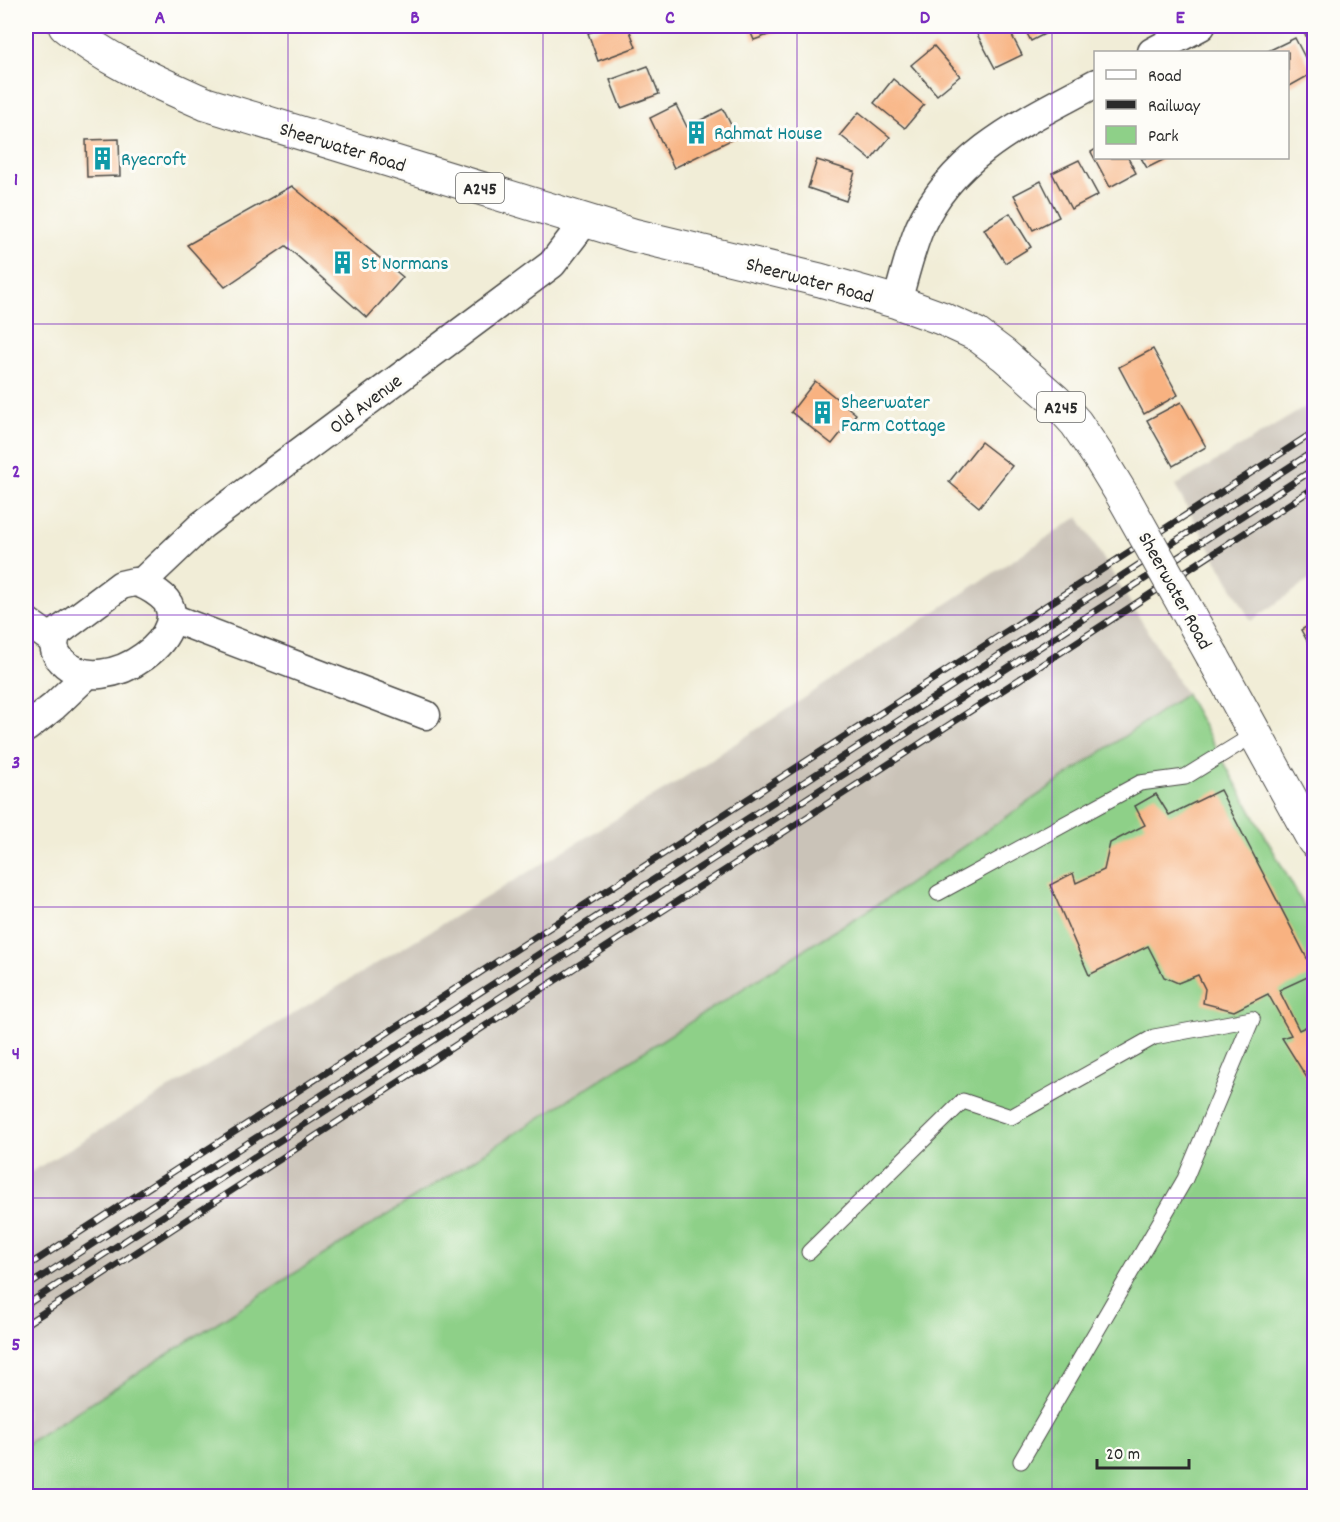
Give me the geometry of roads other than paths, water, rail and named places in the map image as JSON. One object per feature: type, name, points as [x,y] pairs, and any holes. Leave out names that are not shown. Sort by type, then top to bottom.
[{"type":"main road","name":"Sheerwater Road","points":[[76,29],[109,57],[146,77],[206,104],[633,235],[820,280],[897,302],[976,334],[1031,378],[1076,423],[1100,457],[1314,841]]},
{"type":"street","points":[[1154,51],[1201,26]]},
{"type":"street","points":[[897,302],[920,227],[935,200],[950,181],[968,162],[1001,135],[1094,84]]},
{"type":"street","name":"Old Avenue","points":[[54,641],[58,632],[121,585],[141,583],[202,525],[552,264],[585,221]]},
{"type":"street","points":[[26,621],[54,641],[56,651],[62,661],[78,672],[88,674],[116,672],[139,660],[157,645],[165,635],[172,618],[172,608],[167,600],[141,583]]},
{"type":"street","points":[[172,618],[426,715]]},
{"type":"street","points":[[26,728],[53,707],[88,674]]},
{"type":"lane","points":[[938,893],[1140,783],[1185,777],[1255,734]]},
{"type":"lane","points":[[809,1252],[963,1101],[1011,1117],[1154,1037],[1252,1019],[1185,1179],[1021,1461]]},
{"type":"railway","points":[[26,1267],[1314,432]]},
{"type":"railway","points":[[26,1287],[1314,451]]},
{"type":"railway","points":[[26,1305],[1314,469]]},
{"type":"railway","points":[[26,1324],[1314,488]]},
{"type":"place","name":"Rahmat House","points":[[696,132]]},
{"type":"place","name":"Ryecroft","points":[[103,158]]},
{"type":"place","name":"St Normans","points":[[343,262]]},
{"type":"place","name":"Sheerwater Farm Cottage","points":[[823,413]]}]
